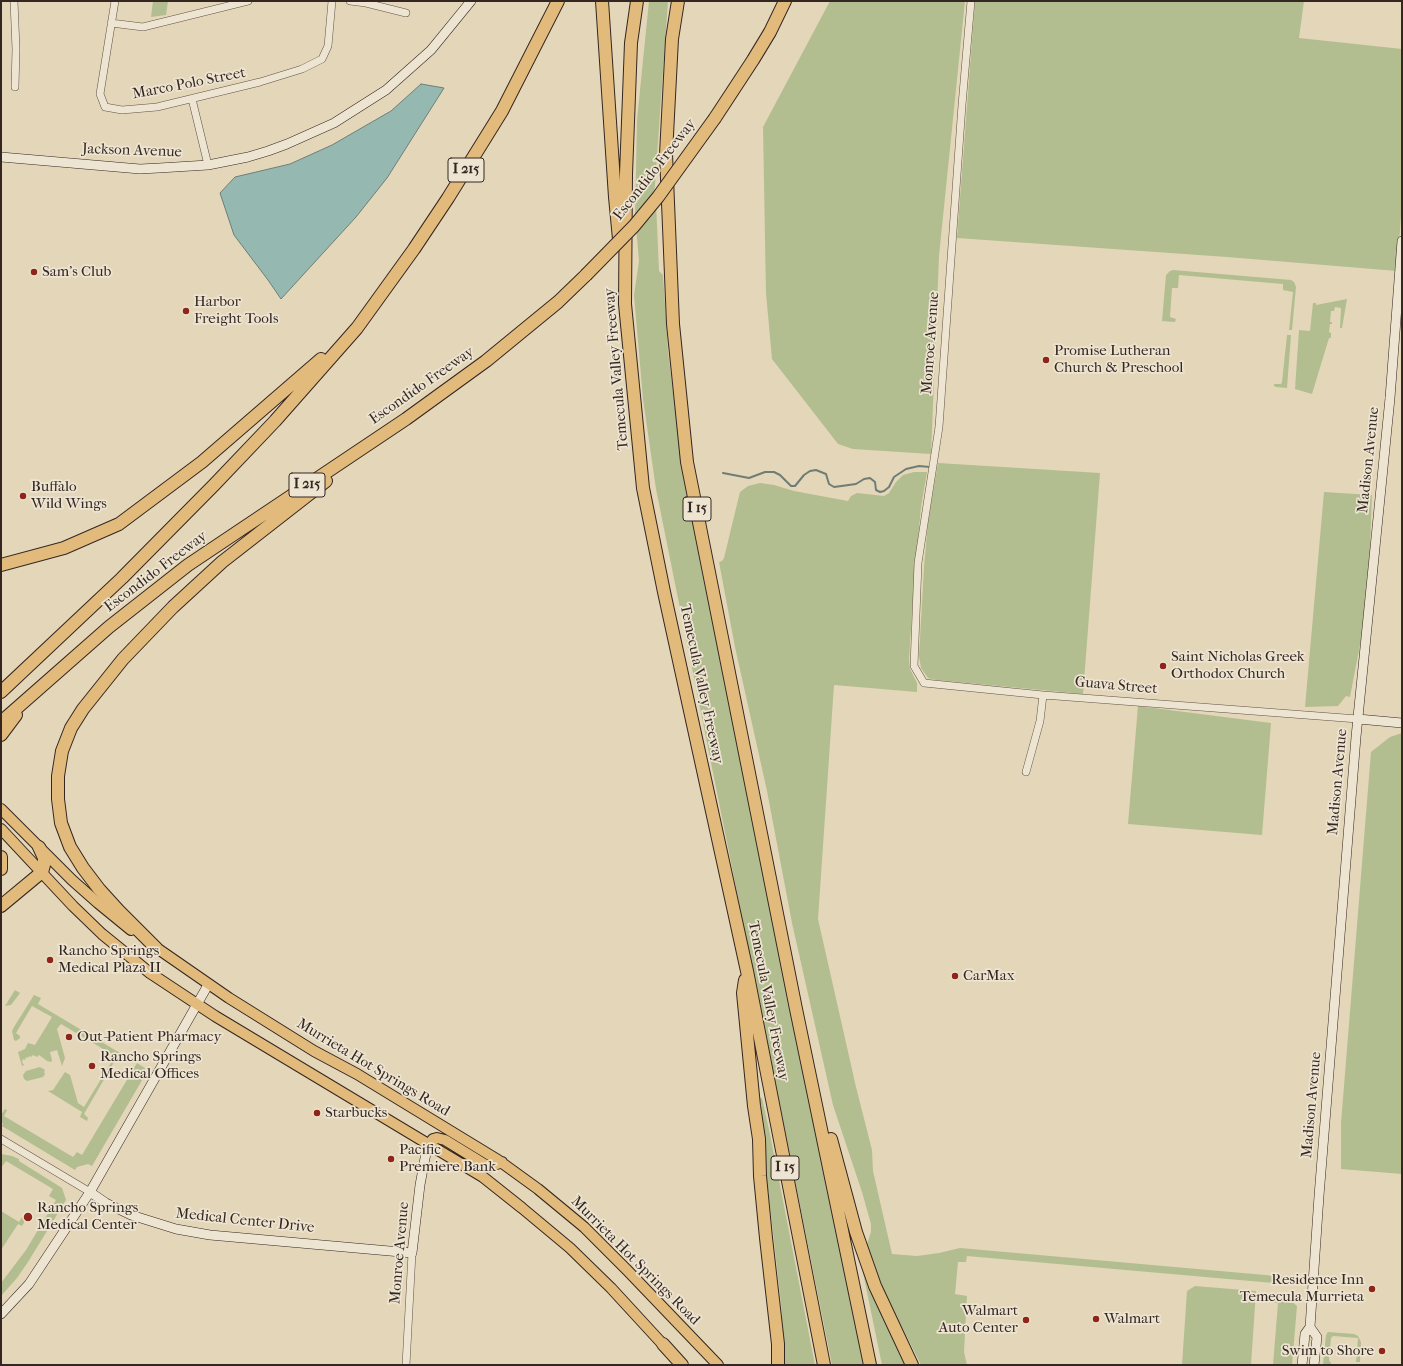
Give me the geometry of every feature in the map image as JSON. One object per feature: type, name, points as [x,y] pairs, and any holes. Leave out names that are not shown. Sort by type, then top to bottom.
[{"type":"highway","name":"Escondido Freeway","points":[[1,692],[122,578],[214,485],[275,420],[357,328],[414,249],[448,198],[502,111],[558,1]]},
{"type":"highway","points":[[602,1],[615,197],[625,304]]},
{"type":"highway","name":"Temecula Valley Freeway","points":[[637,1],[631,43],[626,174],[625,304],[643,488],[747,971],[824,1365]]},
{"type":"highway","name":"Temecula Valley Freeway","points":[[678,1],[672,39],[666,154],[672,324],[688,462],[796,1010],[870,1365]]},
{"type":"highway","name":"Escondido Freeway","points":[[1,722],[109,627],[188,565],[406,419],[486,361],[558,302],[634,226],[658,197],[715,118],[753,60],[770,32],[785,1]]},
{"type":"highway","points":[[1,566],[64,548],[119,524],[202,462],[357,328]]},
{"type":"highway","points":[[156,948],[99,889],[83,868],[70,847],[61,823],[58,776],[62,751],[71,728],[83,709],[123,659],[173,606],[222,562],[406,419]]},
{"type":"highway","points":[[1,735],[29,696]]},
{"type":"highway","points":[[1,906],[42,872],[44,858],[39,847]]},
{"type":"highway","points":[[1,857],[1,869]]},
{"type":"highway","points":[[747,971],[743,992],[754,1106],[759,1139],[760,1176],[778,1344],[778,1365]]},
{"type":"highway","points":[[796,1010],[856,1232],[875,1286],[912,1365]]},
{"type":"highway","points":[[663,1344],[683,1365]]},
{"type":"highway","points":[[775,1365],[778,1344]]},
{"type":"main road","name":"Murrieta Hot Springs Road","points":[[1,809],[98,903],[156,948],[208,985],[314,1051],[357,1074],[502,1162],[538,1189],[584,1227],[718,1365]]},
{"type":"main road","points":[[1,829],[73,906],[102,934],[150,972],[197,1005],[299,1068],[342,1091],[483,1177],[570,1248],[611,1288],[663,1344]]},
{"type":"main road","points":[[429,1144],[433,1139],[437,1138],[445,1140],[489,1167],[502,1162]]},
{"type":"street","points":[[14,1],[16,49],[15,87]]},
{"type":"street","name":"Marco Polo Street","points":[[115,1],[100,94],[105,107],[122,110],[157,107],[260,82],[302,69],[322,59],[328,46],[332,1]]},
{"type":"street","points":[[111,23],[143,27],[248,1]]},
{"type":"street","points":[[350,1],[366,3],[406,13]]},
{"type":"street","name":"Jackson Avenue","points":[[1,157],[140,168],[187,168],[248,157],[281,147],[322,129],[351,113],[386,90],[431,50],[471,1]]},
{"type":"street","name":"Monroe Avenue","points":[[924,683],[914,666],[918,563],[939,427],[961,113],[971,1]]},
{"type":"street","points":[[192,99],[208,165]]},
{"type":"street","name":"Madison Avenue","points":[[1302,1365],[1305,1334],[1310,1327],[1318,1196],[1358,720],[1390,398],[1402,241]]},
{"type":"street","name":"Guava Street","points":[[924,683],[1043,695],[1402,723]]},
{"type":"street","points":[[1026,772],[1040,721],[1043,695]]},
{"type":"street","points":[[1,1314],[29,1284],[90,1192],[208,985]]},
{"type":"street","name":"Medical Center Drive","points":[[1,1139],[106,1203],[131,1215],[176,1230],[210,1235],[412,1252]]},
{"type":"street","name":"Monroe Avenue","points":[[406,1365],[412,1252],[420,1184],[429,1144]]},
{"type":"street","name":"Madison Avenue","points":[[1310,1327],[1317,1337],[1314,1365]]},
{"type":"green space","points":[[153,1],[168,1],[166,15],[151,17]]},
{"type":"green space","points":[[649,1],[668,1],[654,198],[635,221],[637,120]]},
{"type":"green space","points":[[830,1],[965,1],[939,256],[931,454],[853,449],[838,444],[772,359],[766,293],[763,127]]},
{"type":"green space","points":[[975,1],[1304,1],[1299,38],[1402,49],[1402,202],[1397,271],[1227,257],[957,238]]},
{"type":"green space","points":[[656,202],[659,271],[663,275],[668,351],[681,457],[730,708],[835,1218],[863,1365],[832,1365],[656,489],[643,399],[634,295],[639,261],[636,227]]},
{"type":"green space","points":[[1173,270],[1291,280],[1294,282],[1296,287],[1292,330],[1289,330],[1293,292],[1283,290],[1283,284],[1179,275],[1178,288],[1172,288],[1170,317],[1176,319],[1175,322],[1162,321],[1166,275]]},
{"type":"green space","points":[[1347,299],[1342,328],[1340,328],[1341,308],[1335,307],[1334,311],[1331,311],[1330,322],[1332,322],[1332,324],[1330,324],[1329,332],[1331,333],[1331,338],[1329,338],[1312,394],[1295,389],[1299,330],[1310,331],[1313,303],[1316,303],[1316,305]]},
{"type":"green space","points":[[1287,335],[1291,335],[1287,388],[1276,387],[1274,384],[1281,384],[1282,382]]},
{"type":"green space","points":[[938,463],[1100,473],[1083,694],[936,680],[928,678],[921,668],[919,656],[924,567],[928,522]]},
{"type":"green space","points":[[914,472],[927,472],[921,507],[909,659],[910,669],[917,683],[917,692],[834,685],[818,919],[856,1087],[872,1150],[873,1171],[892,1254],[917,1256],[960,1248],[1299,1278],[1299,1283],[1296,1285],[967,1256],[966,1262],[958,1262],[955,1294],[967,1296],[964,1352],[967,1365],[921,1365],[883,1289],[867,1244],[871,1232],[871,1224],[833,1105],[792,923],[767,791],[735,647],[719,562],[724,558],[740,492],[748,486],[760,483],[774,485],[794,491],[848,501],[851,496],[857,493],[884,496],[889,493],[896,482],[903,475]]},
{"type":"green space","points":[[1324,492],[1372,495],[1370,549],[1363,629],[1350,697],[1346,696],[1338,706],[1305,707]]},
{"type":"green space","points":[[1138,706],[1271,723],[1262,835],[1128,824]]},
{"type":"green space","points":[[1402,733],[1402,1174],[1341,1169],[1341,1123],[1371,752],[1390,737]]},
{"type":"green space","points":[[15,990],[20,993],[11,1005],[5,1006]]},
{"type":"green space","points":[[34,995],[41,998],[38,1004],[125,1056],[122,1059],[117,1057],[84,1114],[88,1118],[87,1121],[80,1117],[82,1112],[48,1091],[53,1090],[65,1072],[70,1075],[78,1103],[84,1107],[115,1056],[61,1024],[57,1029],[65,1058],[62,1066],[57,1050],[50,1052],[51,1062],[39,1055],[37,1057],[33,1055],[31,1057],[29,1056],[28,1058],[26,1057],[25,1060],[23,1059],[22,1062],[24,1065],[22,1066],[18,1052],[25,1049],[28,1043],[35,1045],[52,1017],[32,1006],[16,1033],[20,1036],[20,1038],[16,1041],[14,1040],[12,1031]]},
{"type":"green space","points":[[137,1063],[148,1070],[92,1166],[88,1164],[77,1167],[75,1170],[2,1126],[1,1115],[5,1109],[7,1110],[4,1116],[73,1157],[77,1152],[82,1155]]},
{"type":"green space","points":[[40,1067],[45,1070],[43,1077],[27,1081],[24,1079],[23,1075],[26,1071]]},
{"type":"green space","points":[[762,1098],[770,1134],[815,1365],[785,1365],[781,1304],[758,1099]]},
{"type":"green space","points":[[1,1154],[19,1159],[19,1161],[62,1188],[66,1200],[28,1262],[17,1278],[1,1296],[1,1283],[26,1250],[56,1200],[49,1196],[53,1189],[6,1161],[1,1168]]},
{"type":"green space","points":[[1,1211],[19,1222],[22,1217],[26,1219],[22,1226],[18,1224],[1,1250]]},
{"type":"green space","points":[[862,1263],[909,1365],[882,1365]]},
{"type":"green space","points":[[1195,1286],[1256,1291],[1251,1365],[1182,1365],[1187,1291]]},
{"type":"green space","points":[[1272,1299],[1291,1301],[1297,1306],[1292,1365],[1273,1365],[1278,1303],[1272,1302]]},
{"type":"green space","points":[[1328,1332],[1354,1334],[1358,1336],[1361,1342],[1360,1362],[1356,1362],[1358,1338],[1333,1336],[1331,1338],[1329,1360],[1332,1365],[1323,1365],[1326,1335]]},
{"type":"water","points":[[421,84],[444,88],[387,178],[356,217],[281,299],[234,235],[220,193],[235,177],[290,164],[332,145],[391,111]]},
{"type":"waterway","points":[[723,473],[749,478],[765,472],[774,472],[780,475],[791,486],[795,486],[804,475],[810,471],[816,470],[826,474],[829,484],[834,487],[856,484],[864,479],[870,478],[875,482],[876,490],[880,492],[889,487],[894,477],[906,469],[919,466],[930,467]]},
{"type":"place","name":"Sam's Club","points":[[34,272]]},
{"type":"place","name":"Harbor Freight Tools","points":[[186,311]]},
{"type":"place","name":"Promise Lutheran Church & Preschool","points":[[1046,360]]},
{"type":"place","name":"Buffalo Wild Wings","points":[[23,496]]},
{"type":"place","name":"Saint Nicholas Greek Orthodox Church","points":[[1163,666]]},
{"type":"place","name":"Rancho Springs Medical Plaza II","points":[[50,960]]},
{"type":"place","name":"CarMax","points":[[955,976]]},
{"type":"place","name":"Out-Patient Pharmacy","points":[[69,1037]]},
{"type":"place","name":"Rancho Springs Medical Offices","points":[[92,1066]]},
{"type":"place","name":"Starbucks","points":[[317,1113]]},
{"type":"place","name":"Pacific Premiere Bank","points":[[391,1159]]},
{"type":"place","name":"Rancho Springs Medical Center","points":[[28,1217]]},
{"type":"place","name":"Residence Inn Temecula Murrieta","points":[[1372,1289]]},
{"type":"place","name":"Walmart","points":[[1096,1319]]},
{"type":"place","name":"Walmart Auto Center","points":[[1026,1320]]},
{"type":"place","name":"Swim to Shore","points":[[1382,1351]]}]
